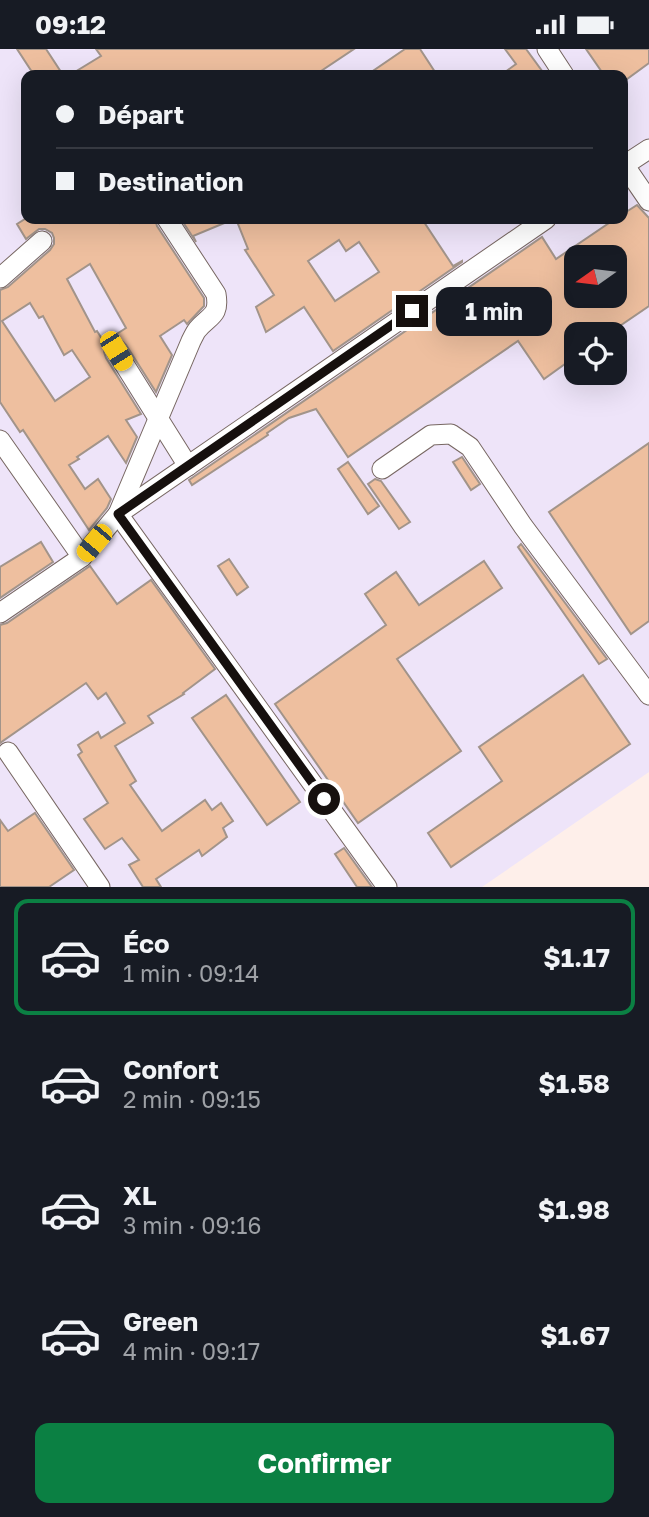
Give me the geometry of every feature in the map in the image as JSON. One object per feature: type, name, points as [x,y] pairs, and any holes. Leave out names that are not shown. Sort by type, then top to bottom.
[{"type":"street","points":[[547,49],[561,70]]},
{"type":"street","points":[[628,162],[649,149]]},
{"type":"street","points":[[628,172],[649,201]]},
{"type":"street","points":[[118,514],[197,330],[216,312],[218,302],[216,294],[170,224]]},
{"type":"street","points":[[0,613],[82,557],[118,514],[539,224]]},
{"type":"street","points":[[0,278],[42,241]]},
{"type":"street","points":[[116,351],[188,466]]},
{"type":"street","points":[[382,469],[431,435],[450,433],[470,447],[523,526],[649,695]]},
{"type":"street","points":[[0,440],[82,557]]},
{"type":"street","points":[[118,514],[387,887]]},
{"type":"street","points":[[8,752],[100,887]]},
{"type":"shaded area","points":[[0,49],[649,49],[649,772],[482,887],[0,887]]},
{"type":"building","points":[[17,49],[46,49],[60,70],[31,70]]},
{"type":"building","points":[[96,49],[354,49],[322,70],[78,70],[101,56]]},
{"type":"building","points":[[405,49],[420,49],[434,70],[374,70]]},
{"type":"building","points":[[505,49],[526,49],[541,70],[508,70],[516,64]]},
{"type":"building","points":[[586,49],[649,49],[649,63],[628,78],[628,70],[601,70]]},
{"type":"building","points":[[637,205],[649,218],[649,306],[626,322],[564,322],[564,365],[544,379],[518,341],[348,457],[316,409],[289,418],[192,485],[189,480],[542,237],[556,259],[564,254],[564,308],[627,308],[627,245],[577,245],[608,224],[628,224],[628,211]]},
{"type":"building","points":[[21,222],[21,224],[156,224],[204,298],[204,306],[187,324],[184,320],[160,336],[172,355],[156,392],[122,341],[115,339],[105,346],[106,358],[141,414],[126,420],[137,437],[126,463],[108,436],[69,465],[85,489],[98,479],[111,499],[89,530],[23,430],[20,432],[0,402],[0,290],[8,287],[54,244],[52,233],[45,229],[39,229],[26,239],[17,224]],"holes":[[[90,264],[126,328],[104,342],[97,331],[95,332],[67,279]],[[30,303],[39,318],[43,316],[64,355],[72,350],[90,377],[55,401],[2,321]]]},
{"type":"building","points":[[184,224],[222,224],[193,236],[196,242]]},
{"type":"building","points":[[238,224],[425,224],[453,266],[462,262],[333,351],[304,307],[266,332],[256,307],[274,295],[245,250],[248,249]],"holes":[[[339,240],[346,251],[359,242],[379,272],[335,301],[308,261]]]},
{"type":"building","points":[[649,443],[649,621],[631,634],[549,512]]},
{"type":"building","points":[[462,457],[480,484],[471,490],[453,462]]},
{"type":"building","points":[[348,462],[379,506],[368,514],[338,469]]},
{"type":"building","points":[[375,479],[381,481],[410,522],[399,529],[368,484]]},
{"type":"building","points":[[41,542],[53,562],[0,598],[0,567]]},
{"type":"building","points":[[521,544],[607,659],[599,664],[518,547]]},
{"type":"building","points":[[229,559],[248,587],[237,595],[218,566]]},
{"type":"building","points":[[484,561],[502,588],[397,659],[461,751],[358,823],[275,704],[386,625],[365,594],[396,572],[419,605]]},
{"type":"building","points":[[90,566],[117,604],[151,580],[215,669],[184,694],[148,716],[153,723],[115,746],[136,781],[130,785],[162,831],[205,800],[212,810],[221,803],[233,821],[223,828],[227,837],[202,856],[199,850],[156,879],[161,887],[143,887],[129,865],[139,860],[122,838],[105,849],[84,819],[108,803],[78,755],[82,752],[78,745],[98,732],[101,738],[125,723],[106,693],[98,699],[86,683],[0,743],[0,625],[7,623]]},
{"type":"building","points":[[583,675],[630,744],[451,867],[428,833],[502,781],[479,747]]},
{"type":"building","points":[[226,695],[300,802],[267,825],[192,718]]},
{"type":"building","points":[[35,813],[74,870],[49,887],[0,887],[0,820],[8,831]]},
{"type":"building","points":[[344,848],[372,887],[357,887],[335,854]]},
{"type":"route","points":[[324,799],[118,514],[412,311]]}]
